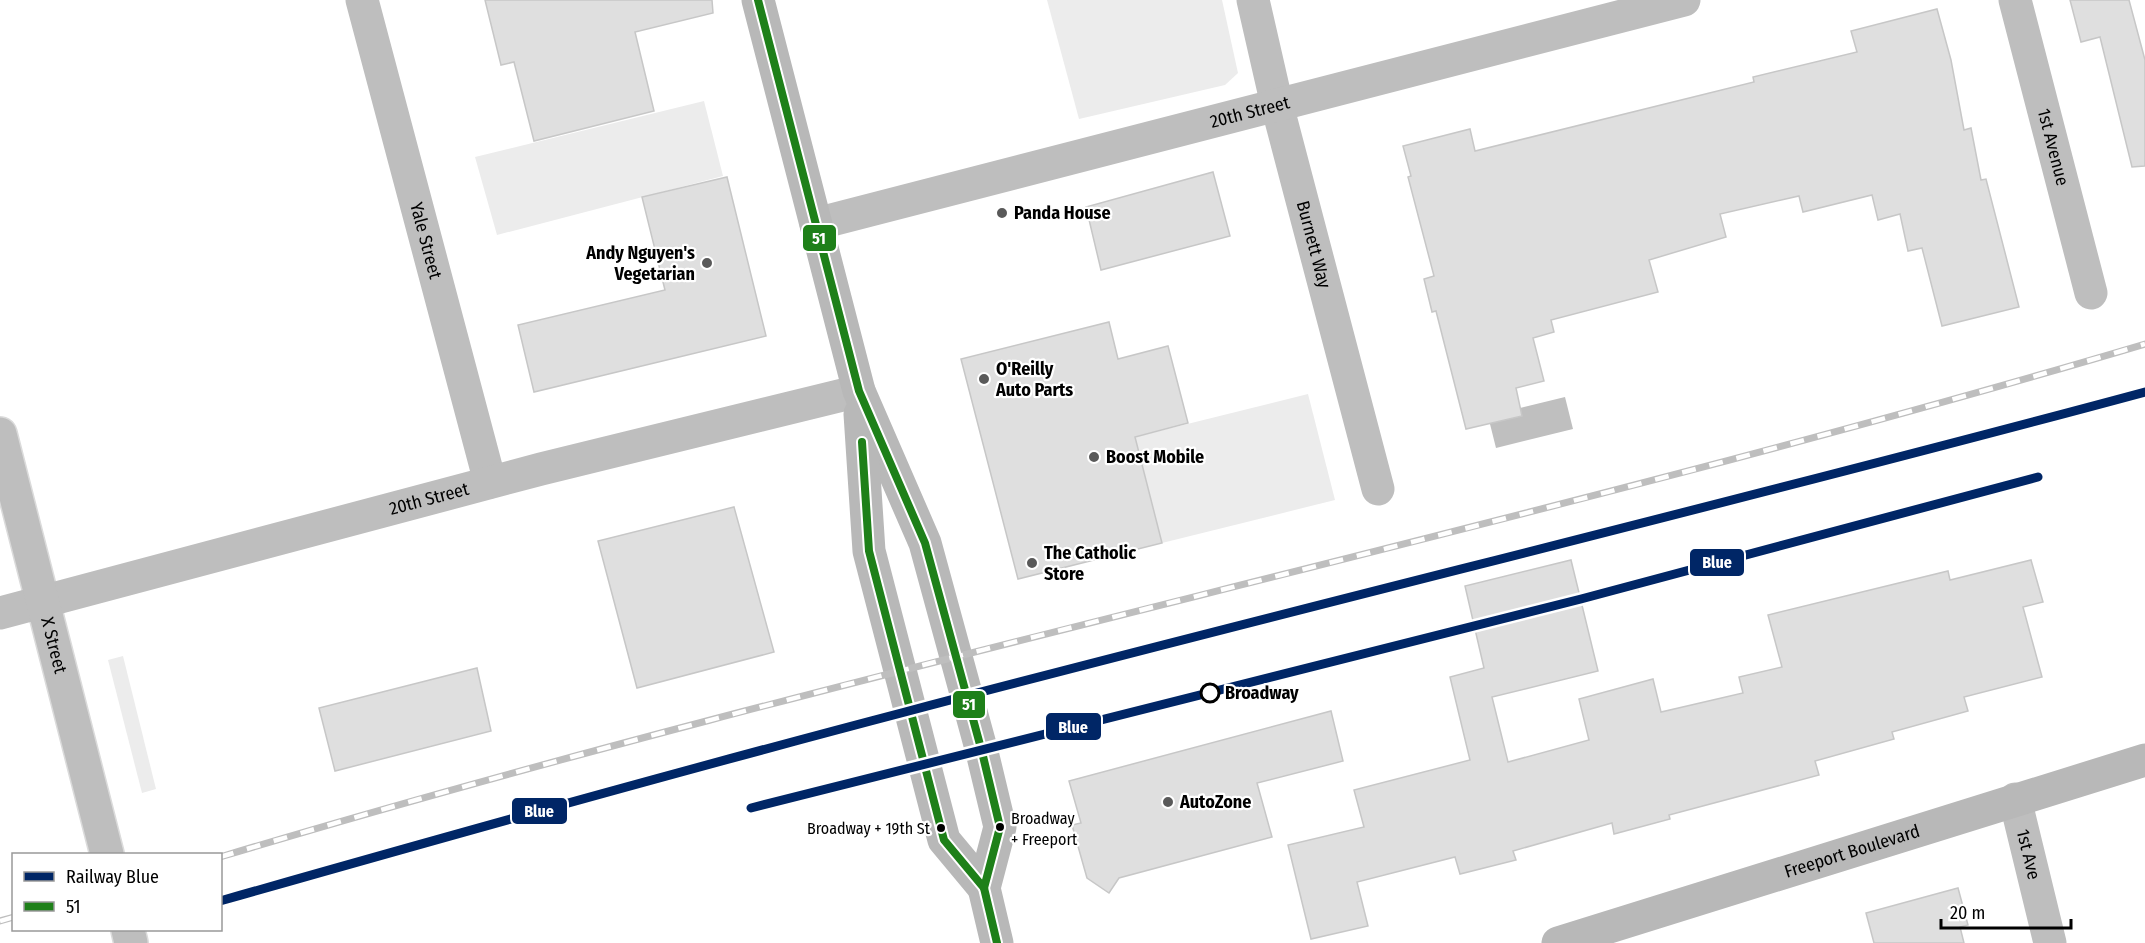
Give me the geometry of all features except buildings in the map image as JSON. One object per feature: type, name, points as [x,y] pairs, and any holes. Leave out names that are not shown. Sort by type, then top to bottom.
[{"type":"main road","points":[[758,0],[859,392],[925,543],[982,752],[1000,827],[984,888]]},
{"type":"main road","points":[[859,392],[869,551],[944,840],[984,888],[997,943]]},
{"type":"main road","name":"Freeport Boulevard","points":[[1558,943],[2145,760]]},
{"type":"street","name":"Yale Street","points":[[362,0],[490,482]]},
{"type":"street","name":"Burnett Way","points":[[1252,0],[1277,105],[1378,489]]},
{"type":"street","name":"20th Street","points":[[816,224],[1684,0]]},
{"type":"street","name":"1st Avenue","points":[[2015,0],[2091,293]]},
{"type":"street","name":"20th Street","points":[[0,613],[490,482],[859,392]]},
{"type":"street","name":"X Street","points":[[0,434],[106,853]]},
{"type":"street","name":"1st Ave","points":[[2015,800],[2050,943]]},
{"type":"shaded area","points":[[1047,0],[1222,0],[1238,73],[1225,85],[1079,119]]},
{"type":"shaded area","points":[[704,101],[723,176],[497,235],[475,157]]},
{"type":"shaded area","points":[[1308,394],[1335,500],[1162,543],[1135,437]]},
{"type":"shaded area","points":[[1565,397],[1573,429],[1496,448],[1488,416]]},
{"type":"shaded area","points":[[123,656],[156,789],[142,793],[108,660]]},
{"type":"railway","points":[[222,856],[459,788],[700,723],[1665,477],[2145,344]]},
{"type":"railway","points":[[0,921],[12,918]]},
{"type":"rail line","name":"Blue","points":[[222,900],[819,735],[2145,392]]},
{"type":"rail line","name":"Blue","points":[[751,808],[1581,599],[2038,477]]},
{"type":"transit line","name":"51","points":[[758,0],[859,391],[925,543],[982,752],[1000,827],[984,888],[997,943]]},
{"type":"transit line","name":"51","points":[[862,442],[869,551],[944,840],[984,888]]},
{"type":"place","name":"Panda House","points":[[1002,213]]},
{"type":"place","name":"Andy Nguyen's Vegetarian","points":[[707,263]]},
{"type":"place","name":"O'Reilly Auto Parts","points":[[984,379]]},
{"type":"place","name":"Boost Mobile","points":[[1094,457]]},
{"type":"place","name":"The Catholic Store","points":[[1032,563]]},
{"type":"place","name":"Broadway","points":[[1210,693]]},
{"type":"place","name":"AutoZone","points":[[1168,802]]},
{"type":"place","name":"Broadway + Freeport","points":[[1000,827]]},
{"type":"place","name":"Broadway + 19th St","points":[[941,828]]}]
